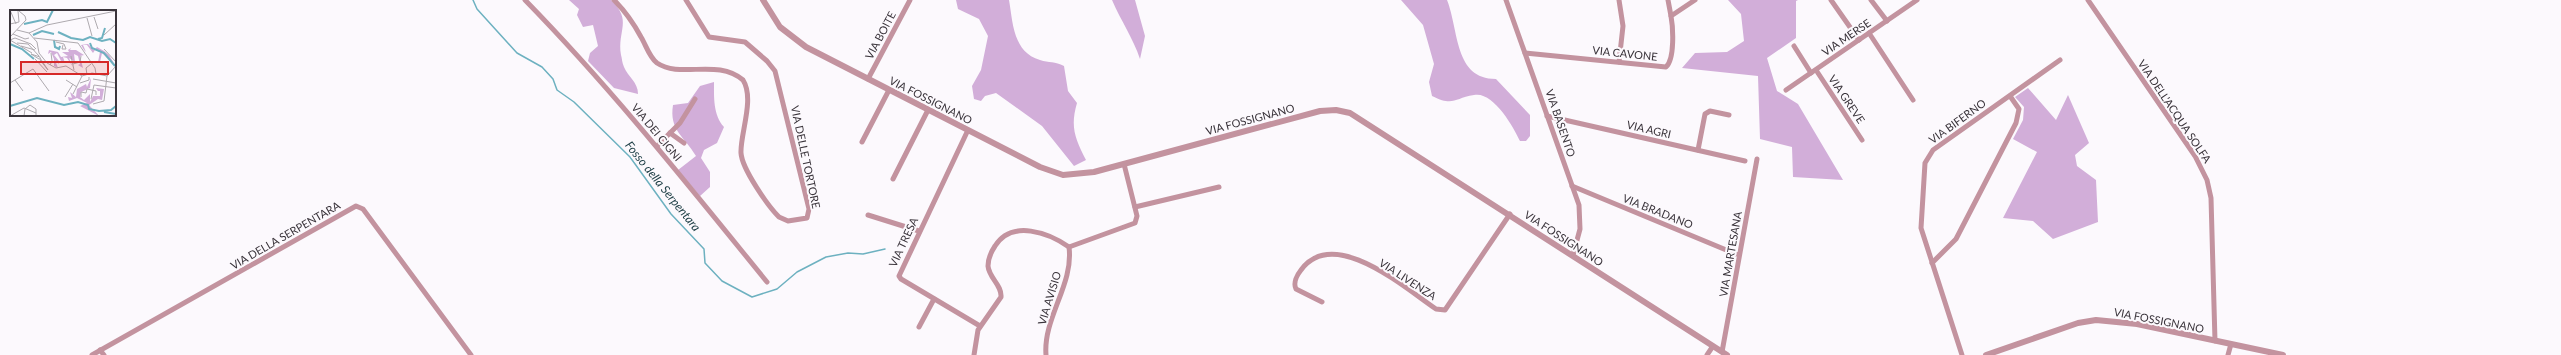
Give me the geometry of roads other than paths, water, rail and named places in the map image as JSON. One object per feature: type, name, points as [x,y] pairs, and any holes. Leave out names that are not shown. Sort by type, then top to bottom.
[{"type":"street","name":"VIA DEI CIGNI","points":[[524,0],[579,56],[657,146],[767,282]]},
{"type":"street","name":"VIA DELLE TORTORE","points":[[614,0],[629,19],[651,57],[658,63],[675,67],[724,70],[743,80],[747,112],[741,150],[743,161],[779,217],[788,221],[807,218],[810,211],[775,71],[767,60],[745,42],[709,37],[686,0]]},
{"type":"street","name":"VIA FOSSIGNANO","points":[[763,0],[777,24],[790,36],[813,51],[1058,174],[1083,174],[1316,112],[1336,110],[1364,120],[1725,354]]},
{"type":"street","name":"VIA BOITE","points":[[868,79],[910,0]]},
{"type":"street","name":"VIA BASENTO","points":[[1506,0],[1579,205],[1581,222],[1573,255]]},
{"type":"street","points":[[1619,0],[1623,26],[1619,62]]},
{"type":"street","points":[[1668,0],[1671,16],[1695,0]]},
{"type":"street","points":[[1831,0],[1859,40]]},
{"type":"street","points":[[1872,0],[1886,21]]},
{"type":"street","name":"VIA MERSE","points":[[1786,90],[1917,0]]},
{"type":"street","name":"VIA DELL'ACQUA SOLFA","points":[[2088,0],[2195,156],[2209,184],[2212,220],[2215,341]]},
{"type":"street","name":"VIA CAVONE","points":[[1525,53],[1660,67],[1667,66],[1670,60],[1672,40],[1671,16]]},
{"type":"street","points":[[1869,33],[1914,100]]},
{"type":"street","name":"VIA GREVE","points":[[1794,46],[1862,140]]},
{"type":"street","name":"VIA BIFERNO","points":[[1962,355],[1932,263],[1921,221],[1928,156],[2060,60]]},
{"type":"street","points":[[862,142],[889,90]]},
{"type":"street","points":[[1932,263],[1956,239],[2016,123],[2019,109],[2010,96]]},
{"type":"street","points":[[657,146],[682,120],[695,99]]},
{"type":"street","points":[[893,179],[928,110]]},
{"type":"street","points":[[1698,150],[1705,114],[1710,112],[1729,115]]},
{"type":"street","name":"VIA AGRI","points":[[1547,116],[1745,161]]},
{"type":"street","name":"VIA TRESA","points":[[968,130],[899,276],[901,279],[980,326]]},
{"type":"street","points":[[670,133],[684,143]]},
{"type":"street","name":"VIA MARTESANA","points":[[1725,354],[1757,159]]},
{"type":"street","points":[[974,355],[975,339],[980,326],[1001,297],[1001,291],[991,276],[988,265],[992,250],[1003,237],[1019,231],[1041,233],[1056,238],[1069,247],[1135,223],[1137,217],[1124,164]]},
{"type":"street","name":"VIA BRADANO","points":[[1572,186],[1736,254]]},
{"type":"street","points":[[1135,207],[1219,187]]},
{"type":"street","name":"VIA DELLA SERPENTARA","points":[[100,350],[357,206],[363,209],[470,355]]},
{"type":"street","name":"VIA LIVENZA","points":[[1322,302],[1296,290],[1295,283],[1298,275],[1304,266],[1313,260],[1327,255],[1343,254],[1361,260],[1436,309],[1445,310],[1510,214]]},
{"type":"street","points":[[868,216],[919,231]]},
{"type":"street","name":"VIA AVISIO","points":[[1046,355],[1053,313],[1070,265],[1069,247]]},
{"type":"street","points":[[919,326],[934,299]]},
{"type":"street","name":"VIA FOSSIGNANO","points":[[1986,355],[2094,320],[2137,324],[2283,355]]},
{"type":"street","points":[[2228,355],[2231,344]]},
{"type":"street","points":[[1707,355],[1713,346]]},
{"type":"street","points":[[92,355],[100,350],[104,355]]},
{"type":"waterway","name":"Fosso della Serpentara","points":[[473,0],[477,9],[517,53],[542,67],[553,79],[557,90],[574,102],[630,157],[671,214],[704,249],[705,263],[722,281],[752,297],[777,289],[797,272],[826,257],[848,253],[863,254],[885,249]]}]
